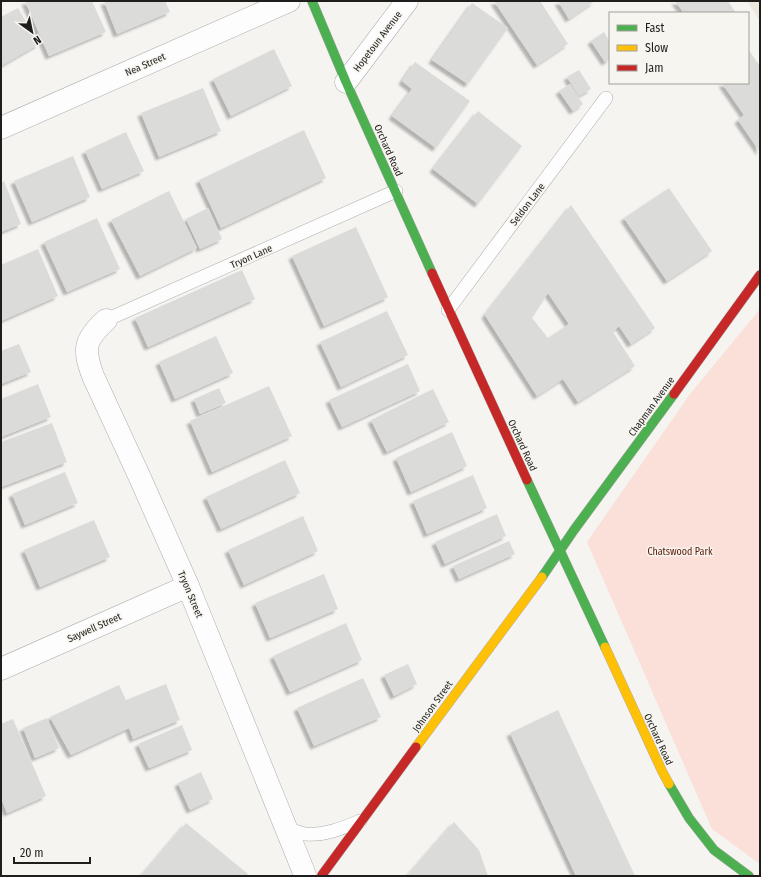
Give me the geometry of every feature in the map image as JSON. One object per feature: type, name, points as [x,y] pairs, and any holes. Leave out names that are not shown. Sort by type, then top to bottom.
[{"type":"street","name":"Nea Street","points":[[1,128],[289,1]]},
{"type":"street","name":"Orchard Road","points":[[312,1],[346,82],[448,310],[662,771],[689,818],[714,850],[749,876]]},
{"type":"street","name":"Hopetoun Avenue","points":[[346,82],[407,1]]},
{"type":"street","name":"Chapman Avenue","points":[[560,551],[760,276]]},
{"type":"street","name":"Tryon Street","points":[[106,320],[94,331],[87,344],[87,359],[93,376],[188,586],[287,829],[299,864],[313,875]]},
{"type":"street","name":"Johnson Street","points":[[313,875],[361,821],[560,551]]},
{"type":"street","name":"Saywell Street","points":[[1,669],[188,586]]},
{"type":"lane","name":"Seldon Lane","points":[[448,310],[606,98]]},
{"type":"lane","name":"Tryon Lane","points":[[106,320],[396,191]]},
{"type":"lane","points":[[287,829],[305,834],[319,834],[337,830],[361,821]]},
{"type":"shaded area","points":[[747,1],[760,1],[760,21]]},
{"type":"green space","name":"Chatswood Park","points":[[760,309],[760,864],[712,829],[587,542],[690,394]]},
{"type":"building","points":[[25,1],[92,1],[106,32],[49,56]]},
{"type":"building","points":[[104,1],[165,1],[170,12],[117,34]]},
{"type":"building","points":[[494,1],[540,1],[568,44],[537,65]]},
{"type":"building","points":[[558,1],[595,1],[569,19]]},
{"type":"building","points":[[675,1],[728,1],[735,12],[683,12]]},
{"type":"building","points":[[472,3],[508,28],[468,84],[432,60]]},
{"type":"building","points":[[18,8],[39,44],[1,66],[1,17]]},
{"type":"building","points":[[604,32],[609,40],[609,60],[605,62],[591,41]]},
{"type":"building","points":[[274,49],[292,86],[231,116],[213,79]]},
{"type":"building","points":[[749,50],[760,66],[760,152],[738,120],[744,115],[723,84],[749,84]]},
{"type":"building","points":[[415,62],[470,101],[436,148],[392,116],[412,89],[402,81]]},
{"type":"building","points":[[579,70],[591,89],[579,96],[567,77]]},
{"type":"building","points":[[570,84],[583,104],[573,111],[559,91]]},
{"type":"building","points":[[203,88],[221,131],[159,157],[141,113]]},
{"type":"building","points":[[478,111],[522,146],[478,204],[433,169]]},
{"type":"building","points":[[304,130],[326,178],[221,228],[199,180]]},
{"type":"building","points":[[126,132],[144,171],[102,189],[85,151]]},
{"type":"building","points":[[73,156],[90,197],[32,222],[14,181]]},
{"type":"building","points":[[4,181],[21,224],[1,232],[1,183]]},
{"type":"building","points":[[669,188],[712,251],[667,281],[624,218]]},
{"type":"building","points":[[169,191],[197,248],[140,276],[111,220]]},
{"type":"building","points":[[571,205],[655,328],[631,344],[619,326],[613,332],[635,366],[578,402],[563,379],[537,396],[485,315]],"holes":[[[548,293],[569,324],[548,338],[532,318]]]},
{"type":"building","points":[[208,208],[222,239],[200,249],[186,219]]},
{"type":"building","points":[[97,218],[120,269],[67,292],[44,242]]},
{"type":"building","points":[[356,227],[388,297],[324,326],[292,256]]},
{"type":"building","points":[[38,249],[58,296],[1,321],[1,265]]},
{"type":"building","points":[[242,270],[255,299],[148,347],[135,318]]},
{"type":"building","points":[[387,311],[408,355],[341,387],[320,342]]},
{"type":"building","points":[[216,336],[233,373],[175,399],[159,362]]},
{"type":"building","points":[[19,344],[31,372],[1,384],[1,351]]},
{"type":"building","points":[[408,364],[420,391],[342,427],[329,400]]},
{"type":"building","points":[[38,384],[51,417],[1,437],[1,399]]},
{"type":"building","points":[[269,386],[292,436],[212,472],[190,421]]},
{"type":"building","points":[[219,388],[226,403],[200,414],[194,399]]},
{"type":"building","points":[[433,389],[449,422],[387,452],[371,420]]},
{"type":"building","points":[[52,423],[67,462],[1,487],[1,442]]},
{"type":"building","points":[[452,432],[467,466],[411,492],[396,458]]},
{"type":"building","points":[[285,460],[300,493],[221,529],[206,497]]},
{"type":"building","points":[[65,472],[78,503],[25,525],[12,494]]},
{"type":"building","points":[[473,475],[487,508],[427,534],[413,501]]},
{"type":"building","points":[[497,514],[506,536],[445,564],[435,542]]},
{"type":"building","points":[[303,516],[318,551],[244,585],[228,550]]},
{"type":"building","points":[[94,520],[110,557],[40,587],[24,550]]},
{"type":"building","points":[[509,541],[515,554],[459,579],[453,566]]},
{"type":"building","points":[[324,574],[338,609],[270,638],[255,603]]},
{"type":"building","points":[[346,623],[362,660],[290,692],[273,656]]},
{"type":"building","points":[[408,664],[417,684],[394,696],[384,675]]},
{"type":"building","points":[[363,678],[381,717],[314,746],[297,708]]},
{"type":"building","points":[[166,684],[180,720],[133,739],[129,728],[71,755],[50,717],[119,685],[126,700]]},
{"type":"building","points":[[558,710],[635,876],[576,876],[510,733]]},
{"type":"building","points":[[47,718],[59,748],[35,758],[23,728]]},
{"type":"building","points":[[13,719],[46,796],[7,813],[1,798],[1,724]]},
{"type":"building","points":[[182,725],[192,750],[149,768],[138,744]]},
{"type":"building","points":[[201,772],[213,799],[190,810],[178,783]]},
{"type":"building","points":[[454,822],[479,850],[488,876],[407,876]]},
{"type":"building","points":[[186,823],[248,874],[246,876],[141,876]]},
{"type":"traffic: fast","points":[[312,1],[346,82],[432,273]]},
{"type":"traffic: fast","points":[[542,577],[574,530],[674,394]]},
{"type":"traffic: fast","points":[[527,480],[605,647]]},
{"type":"traffic: fast","points":[[669,784],[689,818],[714,850],[749,876]]},
{"type":"traffic: slow","points":[[416,747],[542,577]]},
{"type":"traffic: slow","points":[[605,647],[669,784]]},
{"type":"traffic: jam","points":[[432,273],[527,480]]},
{"type":"traffic: jam","points":[[674,394],[760,275]]},
{"type":"traffic: jam","points":[[322,875],[416,747]]}]
